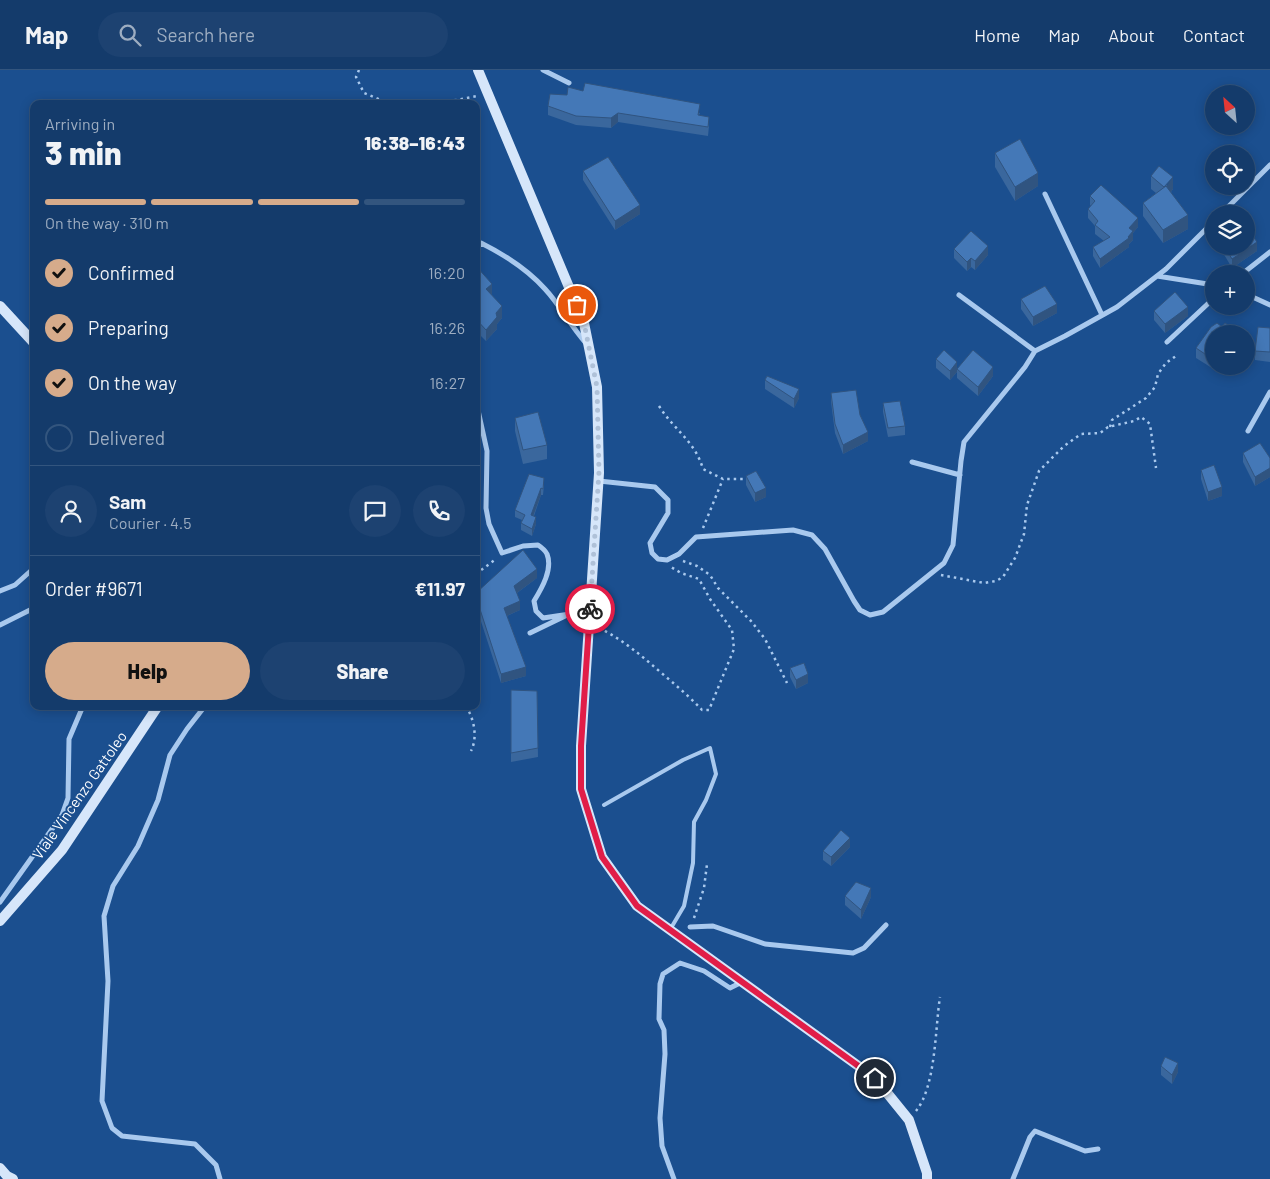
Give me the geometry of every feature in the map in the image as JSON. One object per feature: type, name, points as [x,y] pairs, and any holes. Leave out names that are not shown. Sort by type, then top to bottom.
[{"type":"main road","points":[[478,70],[584,323],[597,387],[599,481],[581,746],[581,789],[602,857],[637,906],[875,1078],[909,1120],[927,1173],[927,1179]]},
{"type":"main road","points":[[0,306],[30,339]]},
{"type":"main road","name":"Viale Vincenzo Gattoleo","points":[[0,921],[62,850],[155,710]]},
{"type":"main road","points":[[0,1168],[7,1176],[13,1179]]},
{"type":"street","points":[[543,70],[569,83]]},
{"type":"street","points":[[1230,205],[1270,165]]},
{"type":"street","points":[[1044,194],[1102,315]]},
{"type":"street","points":[[599,481],[655,487],[668,500],[668,513],[650,543],[652,553],[660,559],[667,560],[678,554],[696,537],[794,530],[812,535],[825,549],[860,610],[870,615],[883,612],[944,563],[953,545],[964,442],[1020,374],[1034,351],[1117,306],[1166,269],[1205,230]]},
{"type":"street","points":[[480,244],[481,243],[517,263],[545,288],[589,346]]},
{"type":"street","points":[[1253,265],[1270,252]]},
{"type":"street","points":[[1156,276],[1205,284]]},
{"type":"street","points":[[959,294],[1034,351]]},
{"type":"street","points":[[1255,298],[1270,305]]},
{"type":"street","points":[[1167,342],[1205,306]]},
{"type":"street","points":[[1248,431],[1270,392]]},
{"type":"street","points":[[480,419],[487,451],[486,508],[489,524],[502,553],[523,546],[538,545],[546,552],[549,566],[534,601],[536,611],[543,618],[570,614]]},
{"type":"street","points":[[912,462],[960,474]]},
{"type":"street","points":[[0,591],[15,584],[30,571]]},
{"type":"street","points":[[530,634],[591,604]]},
{"type":"street","points":[[0,625],[30,610]]},
{"type":"street","points":[[0,902],[62,815],[68,798],[70,739],[82,710]]},
{"type":"street","points":[[202,710],[170,755],[158,800],[138,846],[113,886],[104,916],[108,981],[102,1101],[112,1128],[122,1136],[195,1144],[216,1165],[220,1179]]},
{"type":"street","points":[[690,927],[713,926],[765,944],[853,953],[864,948],[886,925]]},
{"type":"street","points":[[674,1179],[662,1146],[660,1118],[664,1030],[659,1019],[660,984],[663,974],[680,963],[704,971],[730,988],[742,982]]},
{"type":"street","points":[[1013,1179],[1030,1136],[1035,1130],[1085,1151],[1098,1149]]},
{"type":"lane","points":[[604,805],[683,760],[710,748],[716,774],[706,800],[694,822],[693,863],[684,906],[670,930]]},
{"type":"path","points":[[360,70],[356,77],[364,93],[381,100]]},
{"type":"path","points":[[448,100],[470,99],[488,92]]},
{"type":"path","points":[[1110,427],[1112,420],[1146,398],[1155,387],[1158,374],[1176,356]]},
{"type":"path","points":[[658,406],[668,421],[688,440],[700,460],[703,470],[722,479],[747,480],[753,478]]},
{"type":"path","points":[[932,573],[984,583],[996,581],[1003,577],[1016,558],[1024,534],[1027,505],[1039,471],[1064,446],[1081,434],[1100,432],[1141,417],[1150,424],[1156,468]]},
{"type":"path","points":[[700,537],[722,479]]},
{"type":"path","points":[[480,571],[502,553]]},
{"type":"path","points":[[589,624],[614,635],[645,659],[702,710],[709,710],[734,648],[732,630],[710,599],[699,579],[681,573],[660,559]]},
{"type":"path","points":[[667,560],[683,561],[697,566],[710,574],[718,588],[751,621],[765,639],[787,684]]},
{"type":"path","points":[[469,710],[472,715],[474,728],[474,746],[471,751]]},
{"type":"path","points":[[690,927],[704,888],[706,864]]},
{"type":"path","points":[[909,1120],[922,1103],[930,1075],[936,1047],[936,1023],[940,997]]},
{"type":"building","points":[[585,83],[700,104],[698,115],[709,117],[708,127],[618,113],[611,118],[576,116],[548,106],[550,94],[567,95],[568,87],[583,91]]},
{"type":"building","points":[[1020,139],[1038,173],[1015,187],[995,153]]},
{"type":"building","points":[[608,157],[640,205],[615,221],[583,171]]},
{"type":"building","points":[[1159,166],[1173,177],[1164,187],[1151,176]]},
{"type":"building","points":[[1101,185],[1138,218],[1129,228],[1133,231],[1129,238],[1100,259],[1093,247],[1110,237],[1095,225],[1098,221],[1088,209],[1095,201],[1090,196]]},
{"type":"building","points":[[1166,186],[1188,215],[1163,230],[1143,203]]},
{"type":"building","points":[[971,231],[988,246],[975,261],[971,258],[967,262],[954,249]]},
{"type":"building","points":[[1230,255],[1238,255],[1232,259]]},
{"type":"building","points":[[480,270],[492,284],[486,289],[502,306],[496,313],[497,317],[486,330],[480,323]]},
{"type":"building","points":[[1045,286],[1057,304],[1033,317],[1021,299]]},
{"type":"building","points":[[1175,292],[1188,307],[1165,324],[1154,311]]},
{"type":"building","points":[[1258,327],[1270,328],[1270,352],[1255,351]]},
{"type":"building","points":[[1205,335],[1205,354],[1196,348]]},
{"type":"building","points":[[944,350],[957,362],[950,371],[936,359]]},
{"type":"building","points":[[973,350],[993,367],[978,387],[957,369]]},
{"type":"building","points":[[767,376],[799,389],[794,399],[765,380]]},
{"type":"building","points":[[856,390],[860,415],[868,432],[843,445],[835,424],[831,393]]},
{"type":"building","points":[[900,401],[905,426],[888,428],[883,403]]},
{"type":"building","points":[[538,412],[547,445],[523,450],[515,418]]},
{"type":"building","points":[[1260,443],[1270,458],[1270,468],[1255,477],[1243,453]]},
{"type":"building","points":[[1214,465],[1222,487],[1208,492],[1201,470]]},
{"type":"building","points":[[756,471],[766,488],[755,493],[746,476]]},
{"type":"building","points":[[529,474],[544,478],[543,489],[541,488],[531,515],[536,517],[532,529],[521,523],[525,515],[515,510]]},
{"type":"building","points":[[523,550],[537,569],[514,586],[520,601],[504,608],[526,667],[501,674],[480,609],[480,589]]},
{"type":"building","points":[[804,663],[808,674],[796,680],[790,668]]},
{"type":"building","points":[[511,690],[537,691],[538,748],[511,753]]},
{"type":"building","points":[[841,830],[850,838],[831,857],[823,851]]},
{"type":"building","points":[[856,882],[871,888],[861,910],[845,896]]},
{"type":"building","points":[[1165,1057],[1178,1063],[1172,1075],[1161,1066]]},
{"type":"way so far","points":[[577,305],[584,323],[597,387],[599,472],[590,609]]},
{"type":"route","points":[[590,609],[581,746],[581,789],[602,857],[637,906],[875,1078]]}]
